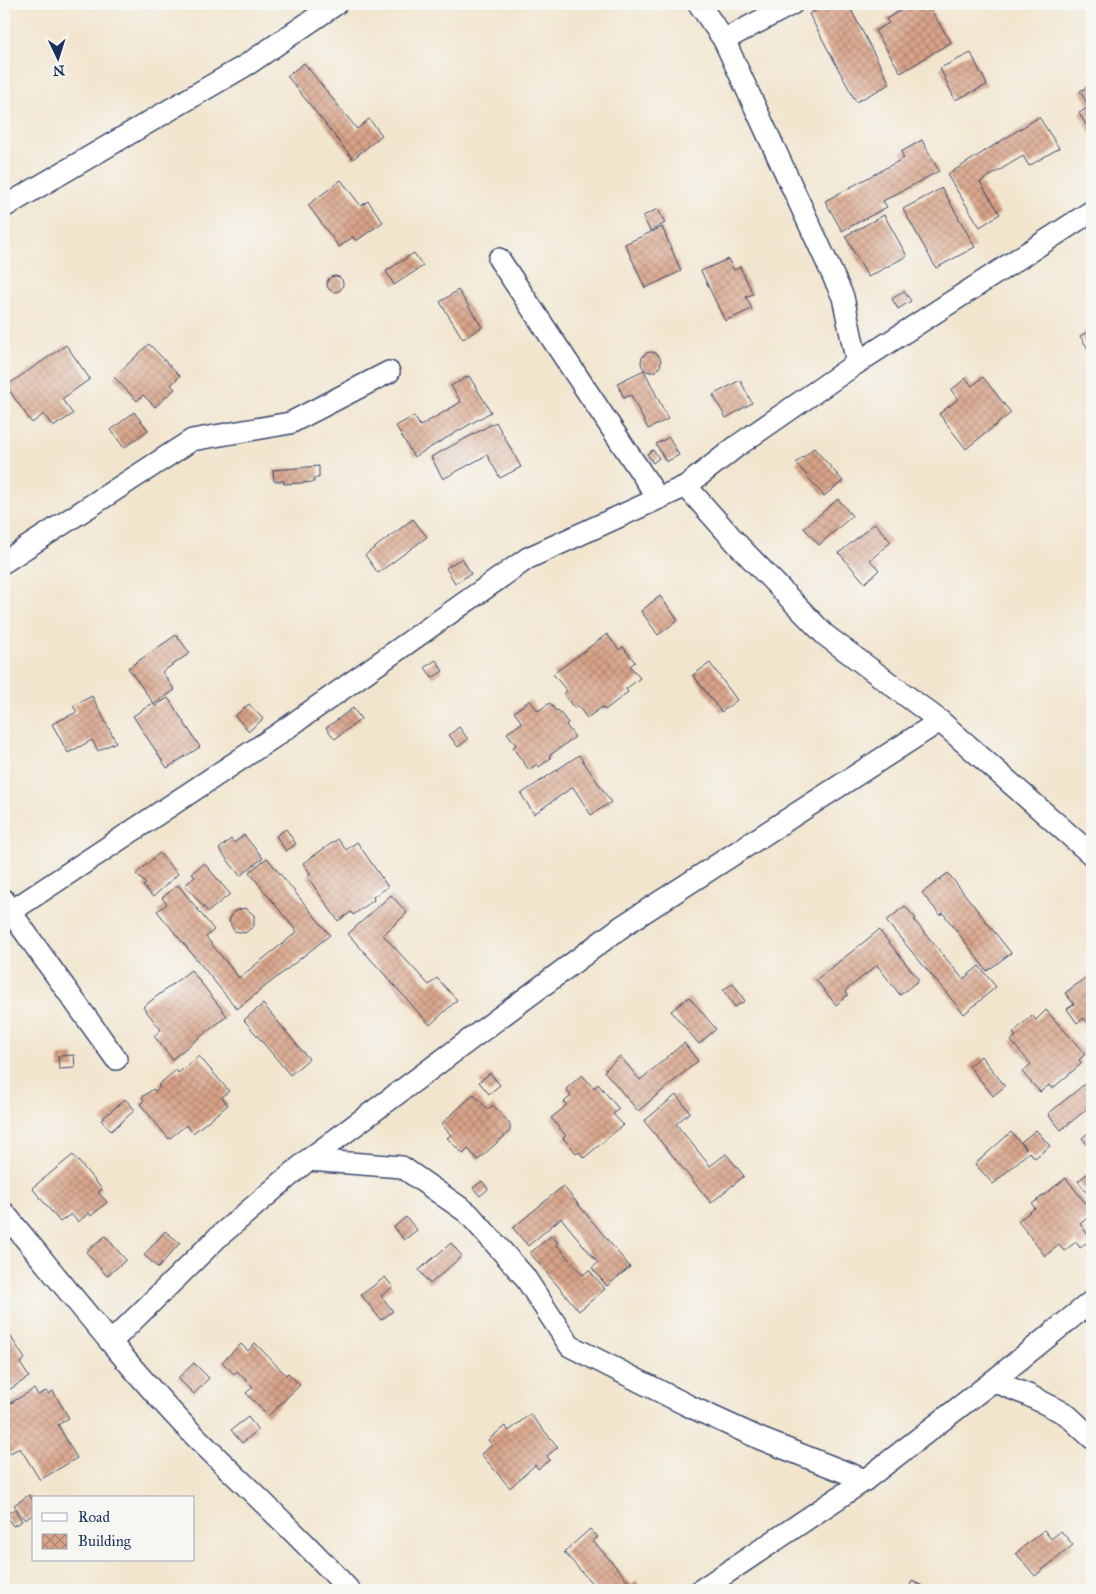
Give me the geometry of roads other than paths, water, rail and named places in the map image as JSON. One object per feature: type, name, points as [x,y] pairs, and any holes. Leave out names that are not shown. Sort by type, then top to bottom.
[{"type":"street","points":[[4,207],[248,64],[336,4]]},
{"type":"street","points":[[698,4],[724,40],[843,297],[857,363]]},
{"type":"street","points":[[724,40],[792,4]]},
{"type":"street","points":[[116,1059],[6,909],[276,735],[528,558],[686,486],[737,446],[857,363],[1092,211]]},
{"type":"street","points":[[500,259],[658,498]]},
{"type":"street","points":[[4,562],[192,440],[290,423],[389,372]]},
{"type":"street","points":[[686,486],[740,547],[825,636],[940,721],[1092,855]]},
{"type":"street","points":[[110,1342],[217,1238],[308,1160],[624,926],[940,721]]},
{"type":"street","points":[[308,1160],[402,1167],[468,1213],[524,1276],[570,1346],[689,1406],[761,1439],[865,1480]]},
{"type":"street","points":[[4,1213],[110,1342],[183,1424],[322,1560],[349,1590]]},
{"type":"street","points":[[701,1590],[865,1480],[993,1381],[1092,1300]]},
{"type":"street","points":[[993,1381],[1028,1395],[1066,1414],[1092,1438]]}]
